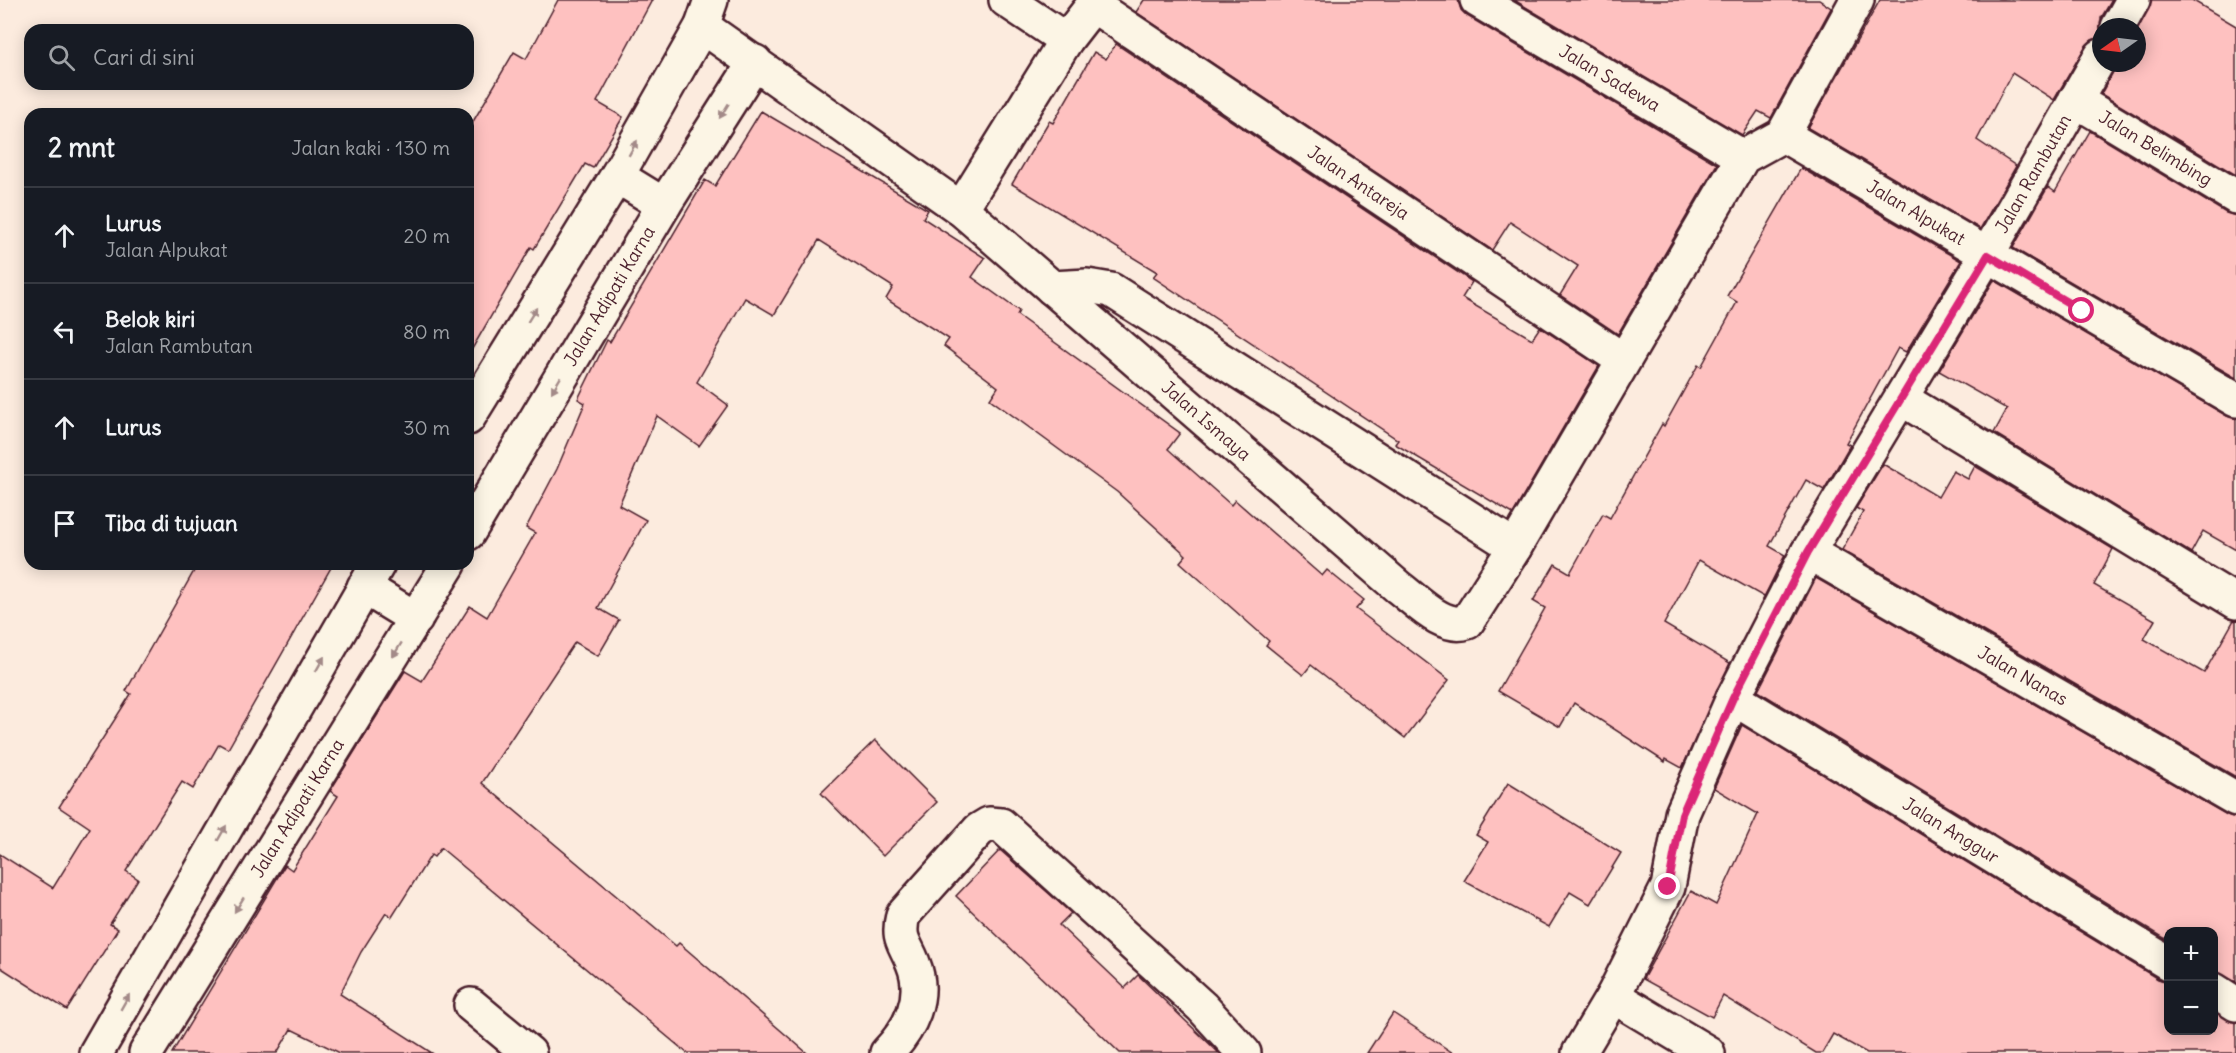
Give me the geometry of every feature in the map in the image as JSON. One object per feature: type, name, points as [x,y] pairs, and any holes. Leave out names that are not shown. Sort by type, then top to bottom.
[{"type":"street","points":[[1006,0],[1066,40]]},
{"type":"street","name":"Jalan Sadewa","points":[[1477,0],[1743,158]]},
{"type":"street","points":[[1052,288],[1087,286],[1111,290],[1515,547],[1743,158],[1783,135],[1857,0]]},
{"type":"street","points":[[2123,18],[2133,0]]},
{"type":"street","points":[[961,209],[1066,40],[1095,3]]},
{"type":"street","name":"Jalan Antareja","points":[[1095,3],[1623,360]]},
{"type":"street","points":[[474,408],[617,176],[706,13]]},
{"type":"street","name":"Jalan Ismaya","points":[[706,13],[755,62],[961,209],[1398,587],[1445,621],[1457,625],[1467,622],[1515,547]]},
{"type":"street","name":"Jalan Adipati Karna","points":[[474,523],[664,205],[755,62]]},
{"type":"street","name":"Jalan Rambutan","points":[[1579,1053],[1613,996],[1668,887],[1682,814],[1733,698],[1808,552],[1988,255],[2092,71]]},
{"type":"street","name":"Jalan Belimbing","points":[[2075,100],[2236,197]]},
{"type":"street","name":"Jalan Alpukat","points":[[1783,135],[2236,400]]},
{"type":"street","points":[[617,176],[664,205]]},
{"type":"street","points":[[1902,399],[2236,602]]},
{"type":"street","name":"Jalan Nanas","points":[[1808,552],[2236,799]]},
{"type":"street","name":"Jalan Adipati Karna","points":[[146,1053],[445,570]]},
{"type":"street","points":[[96,1053],[371,575],[416,619]]},
{"type":"street","name":"Jalan Anggur","points":[[1733,698],[2164,960]]},
{"type":"street","points":[[887,1053],[902,1037],[916,1011],[918,981],[913,963],[903,947],[899,932],[903,915],[979,830],[989,824],[1000,825],[1202,1007],[1244,1053]]},
{"type":"street","points":[[2218,993],[2236,1004]]},
{"type":"street","points":[[1613,996],[1708,1053]]},
{"type":"street","points":[[471,1005],[530,1053]]},
{"type":"building","points":[[558,0],[652,0],[597,102],[623,117],[593,168],[585,164],[534,249],[531,247],[474,346],[474,120],[514,52],[526,59]]},
{"type":"building","points":[[1144,0],[1458,0],[1461,10],[1467,16],[1717,164],[1618,334],[1560,295],[1578,266],[1510,222],[1492,250],[1136,12]]},
{"type":"building","points":[[1514,0],[1819,0],[1831,8],[1771,118],[1758,111],[1742,135]]},
{"type":"building","points":[[1880,0],[2112,0],[2101,18],[2092,18],[2092,40],[2085,47],[2054,100],[2012,73],[1977,140],[2016,166],[1980,229],[1808,128]]},
{"type":"building","points":[[2152,0],[2192,0],[2236,26],[2236,175],[2101,94],[2113,72],[2146,72],[2146,18],[2143,18]]},
{"type":"building","points":[[1116,44],[1472,282],[1462,298],[1532,339],[1540,327],[1599,366],[1513,514],[1395,444],[1398,440],[1153,277],[1157,272],[1012,184],[1049,121],[1053,123],[1094,52],[1106,59]]},
{"type":"building","points":[[761,111],[928,210],[923,218],[985,258],[972,277],[1019,311],[1017,315],[1180,433],[1168,449],[1231,505],[1235,500],[1322,576],[1327,570],[1364,600],[1356,609],[1449,680],[1405,738],[1311,665],[1303,675],[1266,645],[1269,641],[1180,562],[1186,555],[1117,492],[990,399],[998,387],[944,346],[949,339],[886,299],[893,287],[819,240],[774,315],[745,298],[697,382],[728,405],[699,446],[657,416],[619,505],[646,520],[598,608],[619,620],[598,656],[575,642],[482,783],[676,946],[679,943],[807,1053],[687,1053],[441,848],[434,857],[431,855],[392,917],[386,913],[361,952],[340,994],[432,1053],[340,1053],[291,1029],[277,1053],[172,1053],[285,865],[292,870],[338,796],[330,791],[405,671],[422,681],[470,606],[487,617],[535,533],[526,528],[557,469],[585,403],[578,399],[607,340],[610,342],[705,180],[715,186]]},
{"type":"building","points":[[2090,131],[2226,213],[2236,216],[2236,378],[2013,248],[2048,187],[2055,192]]},
{"type":"building","points":[[1801,168],[1961,261],[1906,352],[1898,348],[1846,443],[1850,445],[1824,490],[1806,480],[1769,546],[1785,555],[1764,597],[1699,560],[1664,624],[1730,663],[1682,768],[1666,759],[1665,762],[1574,703],[1560,727],[1498,691],[1545,608],[1533,601],[1555,564],[1570,573],[1603,514],[1610,518],[1662,424],[1664,426],[1698,365],[1701,367],[1737,302],[1727,296]]},
{"type":"building","points":[[1994,280],[2227,416],[2236,419],[2236,550],[2203,531],[2191,553],[1994,433],[2007,409],[1939,371]]},
{"type":"building","points":[[1883,464],[1938,497],[1953,471],[1968,479],[1975,466],[2113,549],[2094,585],[2155,620],[2144,639],[2204,673],[2234,620],[2236,621],[2236,777],[1842,550],[1863,512],[1856,508]]},
{"type":"building","points":[[195,570],[330,570],[228,749],[219,744],[193,789],[182,782],[126,871],[138,879],[110,924],[118,929],[67,1010],[0,967],[0,854],[53,888],[90,828],[59,807],[131,694],[126,691]]},
{"type":"building","points":[[1816,578],[2227,815],[2236,818],[2236,982],[2218,973],[2218,927],[2164,927],[2164,938],[1758,691]]},
{"type":"building","points":[[1742,725],[2164,981],[2164,1035],[2218,1035],[2218,1014],[2236,1023],[2236,1053],[1867,1053],[1833,1034],[1822,1053],[1816,1053],[1723,996],[1712,1017],[1643,979],[1691,891],[1716,905],[1758,814],[1714,788]]},
{"type":"building","points":[[875,740],[937,802],[883,856],[821,793]]},
{"type":"building","points":[[1508,783],[1621,853],[1590,904],[1570,892],[1549,927],[1464,881],[1488,842],[1476,835]]},
{"type":"building","points":[[1000,850],[1071,913],[1059,925],[1125,988],[1138,975],[1219,1053],[1120,1053],[956,896]]},
{"type":"building","points":[[1393,1013],[1453,1053],[1367,1053]]},
{"type":"route","points":[[1668,887],[1682,814],[1733,698],[1808,552],[1988,255],[2082,311]]}]
